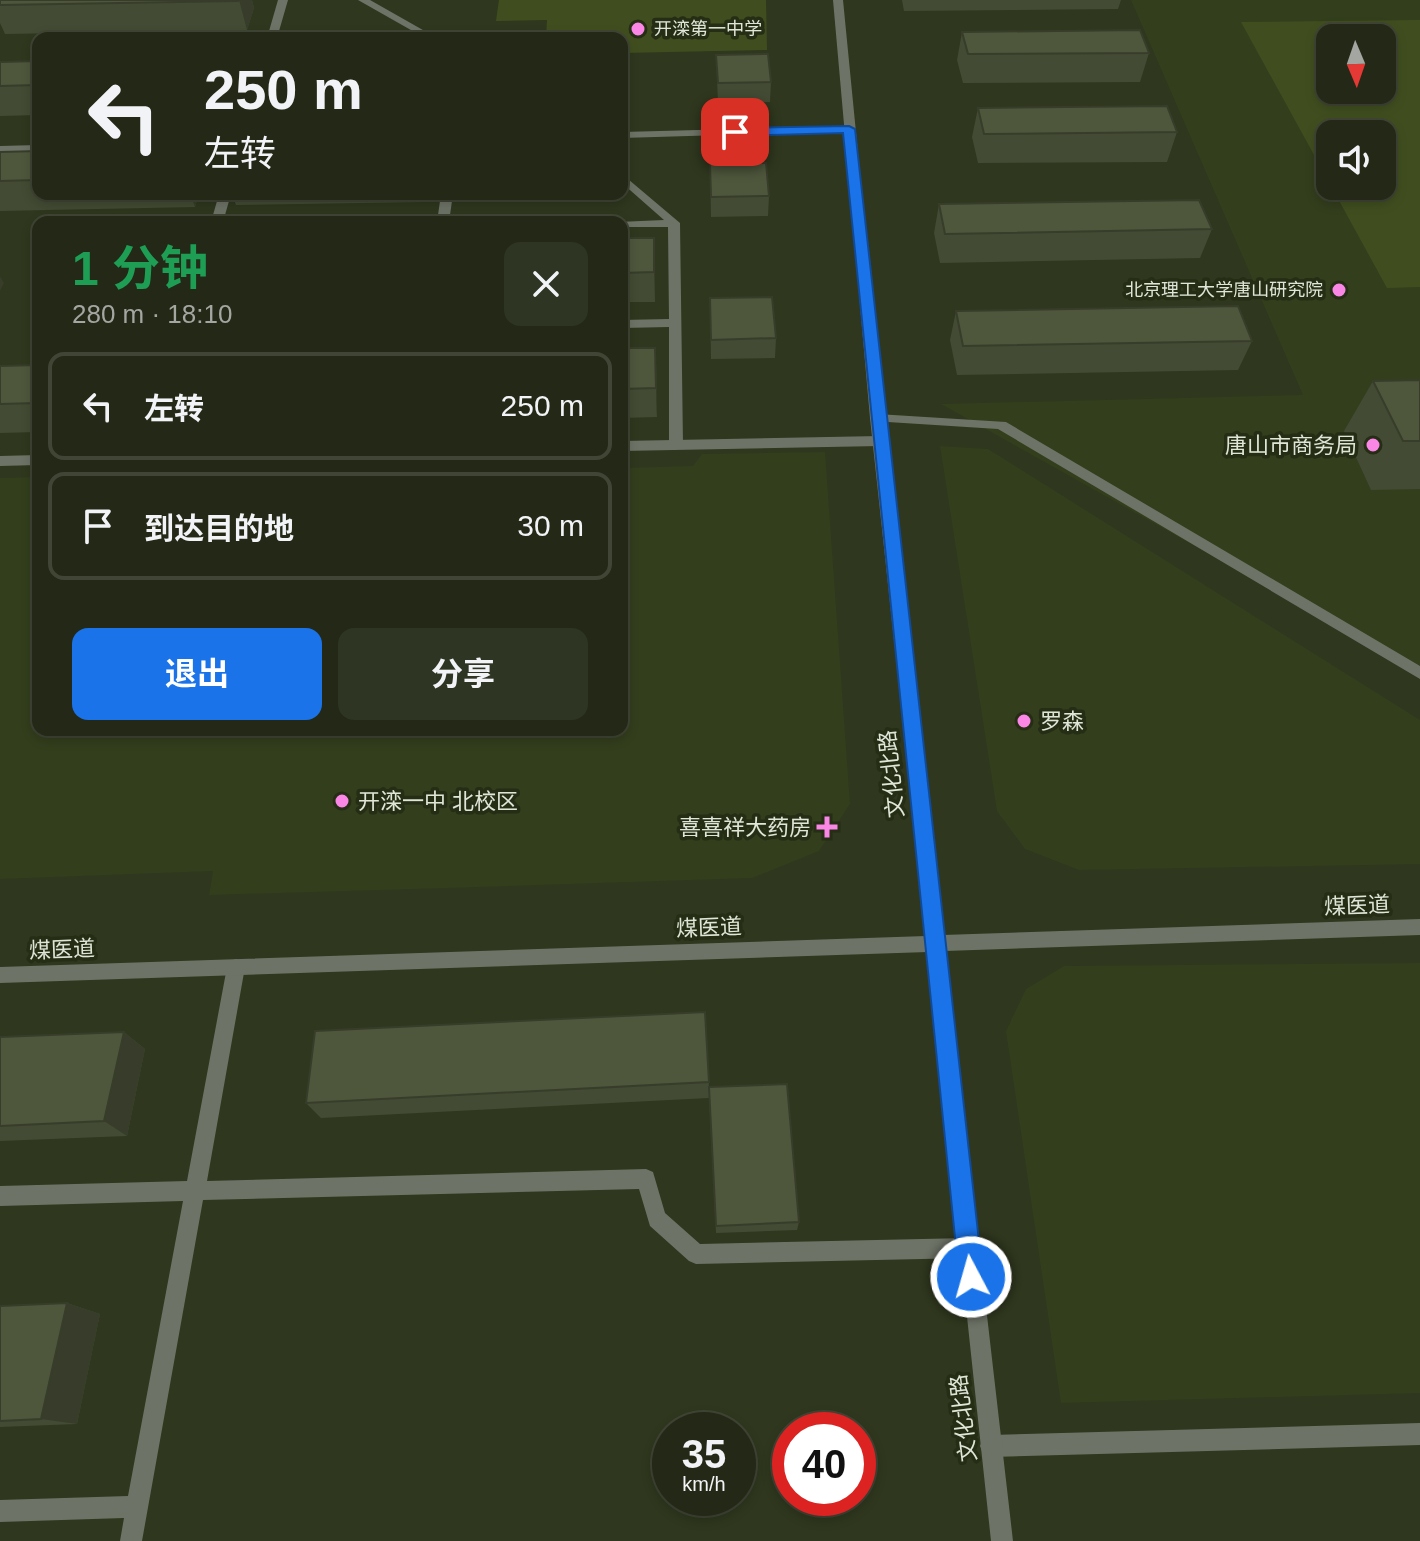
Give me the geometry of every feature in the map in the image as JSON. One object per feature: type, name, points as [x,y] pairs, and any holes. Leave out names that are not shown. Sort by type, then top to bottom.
[{"type":"street","points":[[274,32],[283,0]]},
{"type":"street","points":[[363,0],[421,32]]},
{"type":"street","name":"文化北路","points":[[838,0],[877,418],[1002,1541]]},
{"type":"street","points":[[628,135],[849,129]]},
{"type":"street","points":[[0,149],[32,148]]},
{"type":"street","points":[[628,182],[674,223],[676,445]]},
{"type":"street","points":[[628,224],[674,223]]},
{"type":"street","points":[[628,324],[676,323]]},
{"type":"street","points":[[877,418],[1001,425],[1420,673]]},
{"type":"street","points":[[628,446],[880,441]]},
{"type":"street","points":[[0,461],[32,460]]},
{"type":"street","name":"煤医道","points":[[0,975],[1420,927]]},
{"type":"street","points":[[131,1541],[236,967]]},
{"type":"street","points":[[0,1196],[646,1179],[657,1219],[696,1254],[968,1248]]},
{"type":"street","points":[[991,1446],[1420,1434]]},
{"type":"street","points":[[0,1511],[137,1507]]},
{"type":"shaded area","name":"开滦第一中学","points":[[499,0],[766,0],[767,50],[628,53],[628,32],[546,32],[547,20],[496,21]]},
{"type":"shaded area","points":[[1131,0],[1420,0],[1420,672],[941,404],[1303,395]]},
{"type":"shaded area","points":[[1420,20],[1420,287],[1387,288],[1339,200],[1396,200],[1396,120],[1316,120],[1316,159],[1241,22]]},
{"type":"shaded area","points":[[940,446],[988,449],[1420,720],[1420,864],[1079,870],[1025,849],[997,811]]},
{"type":"shaded area","points":[[825,452],[850,804],[819,851],[752,878],[209,895],[213,871],[0,879],[0,478],[32,477],[32,736],[628,736],[628,468],[693,466],[702,454]]},
{"type":"shaded area","points":[[1420,963],[1420,1393],[1061,1403],[1006,1031],[1026,989],[1064,966]]},
{"type":"building","points":[[0,0],[239,0],[0,5]]},
{"type":"building","points":[[1140,30],[1149,53],[968,54],[962,32]]},
{"type":"building","points":[[768,54],[771,82],[718,83],[716,55]]},
{"type":"building","points":[[32,61],[32,85],[0,86],[0,62]]},
{"type":"building","points":[[1167,106],[1177,132],[984,134],[978,108]]},
{"type":"building","points":[[32,151],[32,180],[0,181],[0,152]]},
{"type":"building","points":[[766,163],[769,196],[711,197],[710,164]]},
{"type":"building","points":[[1199,200],[1212,229],[945,234],[939,204]]},
{"type":"building","points":[[628,238],[654,238],[654,272],[628,273]]},
{"type":"building","points":[[772,297],[776,338],[711,340],[710,298]]},
{"type":"building","points":[[1238,306],[1252,341],[963,346],[956,311]]},
{"type":"building","points":[[628,348],[655,348],[656,388],[628,389]]},
{"type":"building","points":[[32,365],[32,403],[0,404],[0,366]]},
{"type":"building","points":[[1420,380],[1420,441],[1403,441],[1373,381]]},
{"type":"building","points":[[705,1012],[709,1082],[306,1103],[315,1031]]},
{"type":"building","points":[[124,1032],[104,1121],[0,1126],[0,1037]]},
{"type":"building","points":[[787,1084],[799,1222],[716,1226],[709,1087]]},
{"type":"building","points":[[67,1303],[41,1419],[0,1421],[0,1306]]},
{"type":"place","name":"开滦第一中学","points":[[638,29]]},
{"type":"place","name":"北京理工大学唐山研究院","points":[[1339,290]]},
{"type":"place","name":"唐山市商务局","points":[[1373,445]]},
{"type":"place","name":"罗森","points":[[1024,721]]},
{"type":"place","name":"开滦一中 北校区","points":[[342,801]]},
{"type":"place","name":"喜喜祥大药房","points":[[827,827]]},
{"type":"route","points":[[735,132],[849,129],[877,418],[971,1277]]}]
